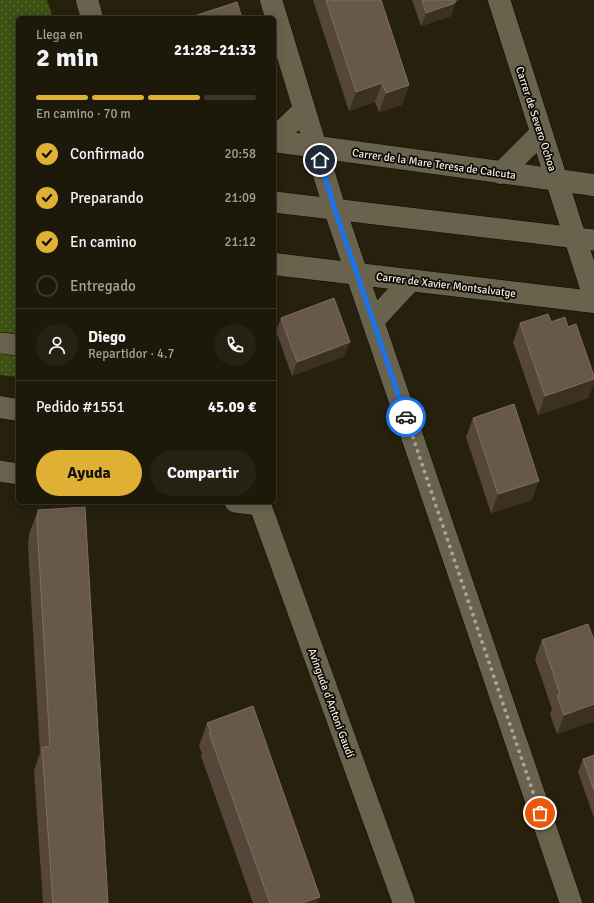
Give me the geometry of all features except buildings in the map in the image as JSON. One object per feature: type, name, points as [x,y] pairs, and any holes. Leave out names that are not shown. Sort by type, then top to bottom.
[{"type":"street","points":[[87,0],[91,16]]},
{"type":"street","points":[[271,0],[276,16]]},
{"type":"street","name":"Carrer de Severo Ochoa","points":[[499,0],[556,180],[584,239],[594,297]]},
{"type":"street","points":[[276,17],[335,210],[571,903]]},
{"type":"street","points":[[276,138],[304,110]]},
{"type":"street","points":[[501,173],[541,133]]},
{"type":"street","name":"Carrer de la Mare Teresa de Calcuta","points":[[276,140],[316,148],[594,185]]},
{"type":"street","points":[[276,202],[584,239]]},
{"type":"street","name":"Carrer de Xavier Montsalvatge","points":[[276,264],[594,302]]},
{"type":"street","points":[[373,321],[411,280]]},
{"type":"street","points":[[0,343],[16,345]]},
{"type":"street","points":[[0,407],[16,410]]},
{"type":"street","points":[[0,472],[16,474]]},
{"type":"street","name":"Avinguda d'Antoni Gaudí","points":[[259,504],[404,903]]},
{"type":"green space","points":[[0,0],[47,0],[52,16],[16,16],[16,377],[0,375]]},
{"type":"way so far","points":[[406,417],[540,813]]},
{"type":"route","points":[[320,160],[335,210],[406,417]]}]
